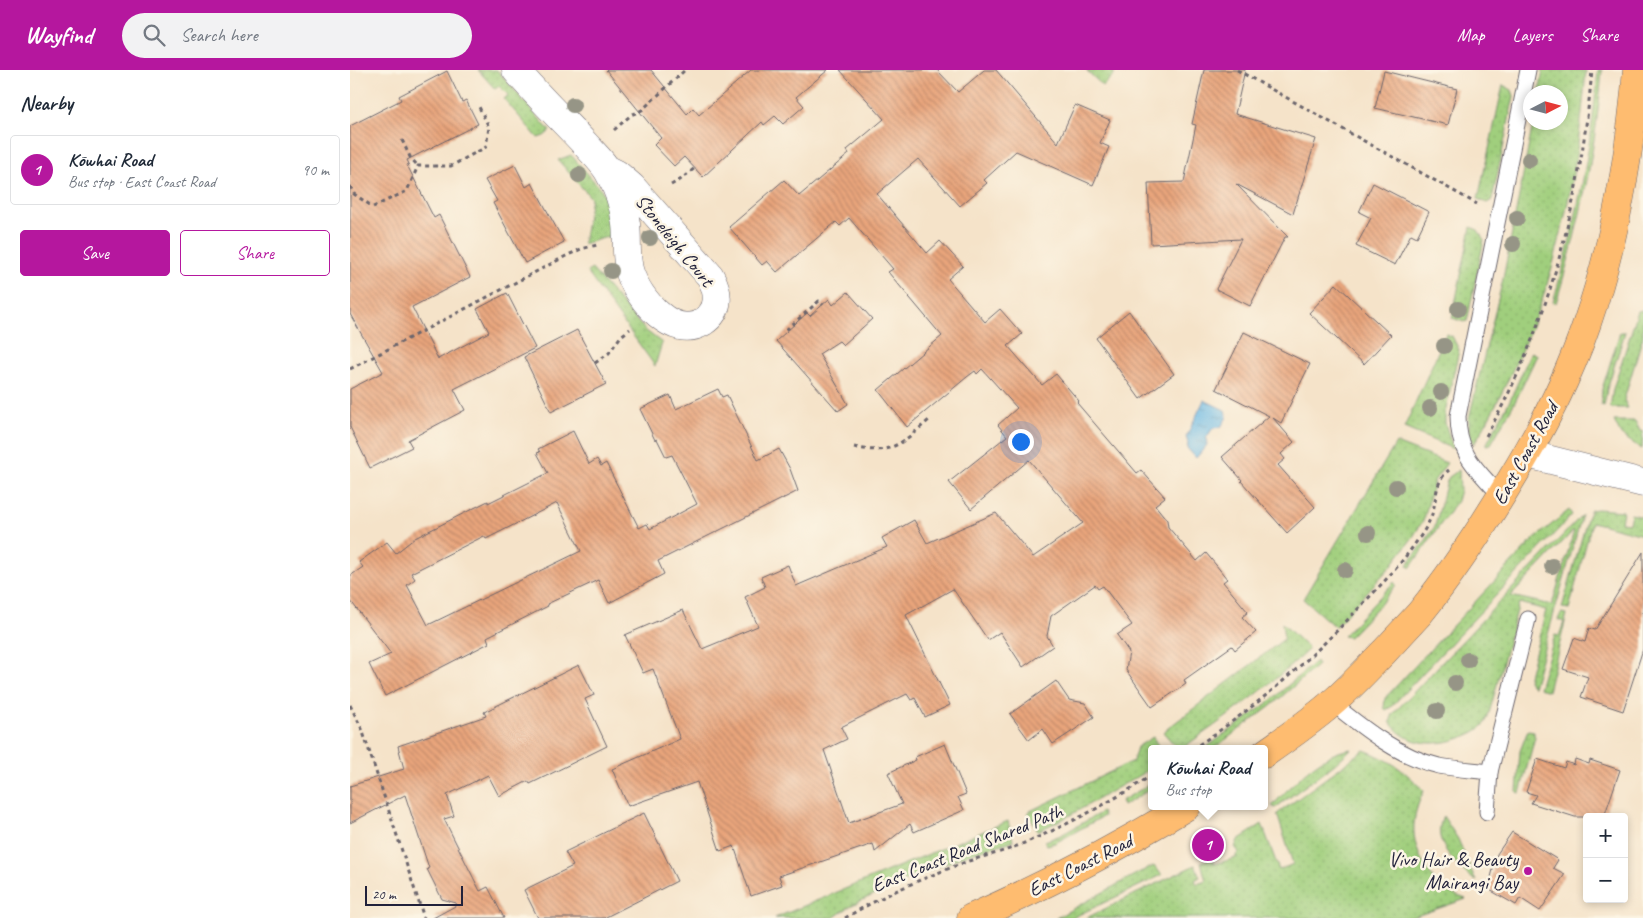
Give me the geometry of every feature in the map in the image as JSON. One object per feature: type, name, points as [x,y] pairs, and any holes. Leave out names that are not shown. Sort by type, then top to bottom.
[{"type":"main road","name":"East Coast Road","points":[[1268,751],[1332,703],[1360,677],[1419,614],[1451,572],[1527,454],[1561,386],[1598,292],[1619,204],[1632,127],[1637,70]]},
{"type":"main road","name":"East Coast Road","points":[[971,918],[1008,909],[1180,810]]},
{"type":"street","name":"Stoneleigh Court","points":[[516,70],[607,168],[632,187],[710,276],[718,294],[717,303],[711,316],[702,323],[685,326],[668,322],[654,310],[636,286],[630,275],[628,264],[626,224],[622,204],[607,168]]},
{"type":"street","points":[[1527,454],[1643,483]]},
{"type":"lane","points":[[1501,496],[1468,458],[1460,439],[1459,406],[1528,70]]},
{"type":"lane","points":[[1487,812],[1490,772],[1528,619]]},
{"type":"lane","points":[[1332,703],[1371,734],[1420,759],[1438,766],[1490,772]]},
{"type":"path","points":[[614,130],[631,115],[642,110],[685,70]]},
{"type":"path","points":[[1237,70],[1499,217]]},
{"type":"path","points":[[402,140],[410,157],[418,166],[451,166],[486,147],[489,127],[478,105]]},
{"type":"path","points":[[350,186],[354,194],[373,208],[407,191],[418,166]]},
{"type":"path","points":[[666,185],[676,183],[695,168]]},
{"type":"path","points":[[350,369],[566,256],[598,244]]},
{"type":"path","points":[[786,330],[819,301],[823,305]]},
{"type":"path","points":[[595,363],[609,353],[621,336],[629,330]]},
{"type":"path","points":[[854,447],[873,450],[890,448],[906,440],[929,420]]},
{"type":"path","points":[[350,705],[362,729],[424,918]]},
{"type":"path","name":"East Coast Road Shared Path","points":[[845,918],[866,906],[940,872],[982,856],[1015,848],[1056,830],[1148,777]]},
{"type":"green space","points":[[478,70],[497,70],[550,131],[538,138],[504,99],[508,95],[499,86],[495,89]]},
{"type":"green space","points":[[1086,70],[1110,70],[1115,73],[1103,86]]},
{"type":"green space","points":[[1543,70],[1586,70],[1580,128],[1566,213],[1540,306],[1505,387],[1474,444],[1469,434],[1469,418],[1503,279],[1532,130],[1568,130],[1568,85],[1540,85]]},
{"type":"green space","points":[[1598,70],[1602,70],[1591,159],[1572,246],[1556,303],[1553,302],[1576,216],[1587,158]]},
{"type":"green space","points":[[1503,85],[1512,90],[1514,96],[1492,200],[1487,203],[1478,199]]},
{"type":"green space","points":[[571,155],[601,189],[609,203],[614,235],[583,244],[591,198],[558,160]]},
{"type":"green space","points":[[1471,227],[1478,230],[1484,240],[1467,321],[1464,322],[1452,318]]},
{"type":"green space","points":[[592,269],[645,330],[662,343],[655,366],[587,272]]},
{"type":"green space","points":[[1643,310],[1643,336],[1624,400],[1628,408],[1610,408],[1613,389],[1638,311]]},
{"type":"green space","points":[[1620,332],[1625,332],[1607,389],[1604,406],[1601,405],[1602,389]]},
{"type":"green space","points":[[1446,334],[1452,336],[1459,350],[1445,413],[1445,423],[1453,448],[1404,428]]},
{"type":"green space","points":[[1531,352],[1537,355],[1515,402],[1491,444],[1486,445],[1510,400]]},
{"type":"green space","points":[[1614,421],[1635,421],[1640,431],[1643,432],[1642,449],[1621,435]]},
{"type":"green space","points":[[1396,443],[1447,463],[1434,481],[1424,519],[1413,537],[1392,565],[1335,627],[1303,599]]},
{"type":"green space","points":[[1459,470],[1460,490],[1457,501],[1410,568],[1407,565],[1435,526],[1449,477]]},
{"type":"green space","points":[[1569,510],[1572,515],[1391,707],[1386,710],[1384,708],[1385,698],[1534,539]]},
{"type":"green space","points":[[1591,510],[1623,511],[1621,522],[1629,523],[1631,514],[1643,517],[1643,535],[1592,522],[1569,609],[1562,608],[1588,516]]},
{"type":"green space","points":[[1582,515],[1533,687],[1528,680],[1546,610],[1519,603],[1490,710],[1484,725],[1458,739],[1447,742],[1426,743],[1415,741],[1397,731],[1390,722],[1393,714]],"holes":[[[1574,531],[1552,605],[1511,596]]]},
{"type":"green space","points":[[1394,582],[1396,585],[1379,606],[1349,637],[1343,636]]},
{"type":"green space","points":[[1561,613],[1567,614],[1548,691],[1539,688],[1555,635],[1559,636],[1564,622],[1558,620]]},
{"type":"green space","points":[[1282,623],[1309,649],[1247,702],[1187,745],[1174,745],[1163,732],[1284,639]]},
{"type":"green space","points":[[1316,661],[1318,665],[1271,706],[1218,745],[1210,745],[1269,702]]},
{"type":"green space","points":[[1528,730],[1534,731],[1535,737],[1520,793],[1517,792],[1520,751]]},
{"type":"green space","points":[[1153,737],[1158,745],[1148,745],[1148,770],[1067,817],[1038,831],[1028,812],[1133,761],[1137,747]]},
{"type":"green space","points":[[1351,749],[1335,764],[1275,808],[1272,806],[1298,779],[1317,763],[1339,752]]},
{"type":"green space","points":[[1364,750],[1397,766],[1424,791],[1419,801],[1414,821],[1417,850],[1437,883],[1447,891],[1466,899],[1410,918],[1086,918],[1195,865],[1200,877],[1195,880],[1197,884],[1206,881],[1201,862],[1212,858],[1215,864],[1236,858],[1239,852],[1235,847],[1238,840],[1262,824],[1279,870],[1293,864],[1277,814]]},
{"type":"green space","points":[[1148,785],[1148,790],[1123,806],[1121,801]]},
{"type":"green space","points":[[1102,812],[1104,816],[1055,843],[1047,845],[1045,841],[1061,835]]},
{"type":"green space","points":[[1443,816],[1458,839],[1476,881],[1446,851],[1440,837],[1440,825]]},
{"type":"green space","points":[[1008,821],[1013,841],[968,854],[888,888],[852,905],[833,918],[775,918]]},
{"type":"green space","points":[[1154,866],[1162,875],[1072,918],[1056,918],[1140,872]]},
{"type":"water","points":[[1204,400],[1225,410],[1227,417],[1221,427],[1213,428],[1206,438],[1207,445],[1196,458],[1187,448],[1186,437]]},
{"type":"building","points":[[606,70],[651,70],[687,114],[693,108],[699,115],[751,70],[828,70],[796,97],[804,106],[783,124],[775,116],[764,125],[762,122],[703,177],[684,157],[674,166],[654,145],[661,138]]},
{"type":"building","points":[[840,70],[937,70],[958,92],[984,70],[996,70],[1058,143],[1075,105],[1110,120],[1100,143],[1109,147],[1093,185],[1016,151],[984,180],[987,183],[960,206],[918,159],[877,194],[927,253],[940,241],[963,266],[948,279],[985,322],[1000,309],[1022,334],[1008,346],[1042,385],[1056,374],[1079,401],[1077,403],[1137,473],[1141,470],[1165,497],[1155,505],[1167,520],[1168,527],[1197,561],[1206,553],[1227,579],[1223,582],[1248,612],[1242,617],[1256,632],[1235,650],[1232,646],[1184,680],[1186,684],[1152,707],[1126,670],[1129,652],[1117,635],[1132,625],[1103,586],[1098,589],[1095,585],[1051,616],[1047,636],[1053,646],[1023,667],[1000,632],[988,640],[953,589],[906,615],[950,705],[925,717],[915,698],[911,700],[907,694],[841,727],[847,739],[824,750],[849,823],[902,804],[888,773],[916,760],[915,757],[945,744],[966,794],[958,797],[964,810],[914,832],[910,824],[875,852],[873,844],[779,876],[782,885],[751,896],[734,846],[720,851],[697,782],[628,806],[612,769],[680,739],[653,669],[643,673],[625,635],[683,610],[702,649],[758,626],[745,597],[765,587],[761,577],[788,565],[796,586],[887,547],[882,538],[914,520],[927,543],[996,513],[1033,557],[1083,523],[1029,460],[971,509],[949,482],[1007,436],[998,425],[1017,408],[982,369],[977,374],[975,371],[967,377],[907,427],[878,390],[942,336],[888,272],[893,269],[849,218],[840,226],[836,222],[777,272],[767,261],[762,265],[729,227],[784,180],[799,196],[849,154],[847,150],[884,119]]},
{"type":"building","points":[[1204,70],[1245,70],[1235,114],[1316,139],[1293,214],[1236,184],[1288,237],[1285,237],[1250,306],[1216,289],[1241,239],[1151,244],[1148,183],[1184,182],[1196,125],[1192,124]]},
{"type":"building","points":[[447,71],[462,102],[466,100],[478,124],[407,160],[409,164],[407,165],[434,218],[439,215],[470,277],[412,307],[438,359],[489,332],[477,309],[507,293],[535,348],[454,389],[465,410],[408,440],[412,447],[370,468],[350,427],[350,389],[383,372],[350,314],[350,126],[401,100],[399,96]]},
{"type":"building","points":[[1384,71],[1457,89],[1448,125],[1375,108]]},
{"type":"building","points":[[515,165],[526,187],[532,183],[564,242],[525,263],[493,203],[497,201],[485,180]]},
{"type":"building","points":[[1373,183],[1429,212],[1417,237],[1411,234],[1395,265],[1356,246],[1371,218],[1359,212]]},
{"type":"building","points":[[1336,284],[1391,335],[1364,364],[1309,313]]},
{"type":"building","points":[[848,292],[872,319],[843,345],[839,341],[819,354],[848,404],[838,411],[776,341],[807,313],[810,316],[829,299],[833,305]]},
{"type":"building","points":[[1129,311],[1174,374],[1140,399],[1096,338]]},
{"type":"building","points":[[577,330],[606,384],[551,412],[524,357]]},
{"type":"building","points":[[1244,332],[1310,364],[1281,423],[1273,418],[1294,442],[1281,454],[1285,459],[1278,465],[1315,507],[1287,533],[1222,457],[1269,416],[1216,389]]},
{"type":"building","points":[[718,389],[722,397],[727,395],[758,460],[779,449],[790,469],[798,491],[658,561],[664,574],[609,603],[598,580],[547,604],[548,606],[487,637],[489,643],[385,696],[369,664],[391,654],[350,600],[350,576],[363,567],[359,562],[387,542],[396,553],[415,538],[548,473],[537,453],[540,452],[538,449],[573,431],[589,464],[597,459],[601,466],[606,463],[639,528],[647,524],[650,529],[697,504],[672,455],[666,457],[657,439],[655,440],[640,409],[670,395],[676,409]],"holes":[[[557,503],[581,551],[428,625],[407,585],[415,579],[411,573],[484,536],[486,539]]]},
{"type":"building","points":[[1643,552],[1643,649],[1623,711],[1581,697],[1588,677],[1563,669],[1574,638],[1585,642],[1589,628],[1595,630]]},
{"type":"building","points":[[579,665],[594,695],[585,699],[607,746],[530,784],[528,781],[499,796],[488,775],[447,795],[454,816],[444,819],[480,891],[488,887],[504,918],[433,918],[457,905],[442,899],[427,869],[429,868],[405,795],[350,823],[350,786],[404,769],[398,746],[486,716],[484,712]]},
{"type":"building","points":[[1056,681],[1069,700],[1085,703],[1094,717],[1053,744],[1043,729],[1029,740],[1010,714]]},
{"type":"building","points":[[1537,759],[1564,768],[1566,762],[1574,765],[1575,759],[1589,764],[1590,760],[1620,770],[1605,813],[1583,813],[1583,817],[1575,817],[1531,803],[1536,795],[1526,792]]},
{"type":"building","points":[[644,813],[677,881],[604,918],[538,918],[524,890],[573,866],[565,852]]},
{"type":"building","name":"Vivo Hair & Beauty Mairangi Bay","points":[[1512,832],[1558,860],[1553,868],[1565,874],[1540,911],[1520,898],[1516,905],[1488,889],[1497,854]]},
{"type":"place","name":"Kōwhai Road","points":[[1208,845]]},
{"type":"place","name":"Vivo Hair & Beauty Mairangi Bay","points":[[1528,871]]}]
